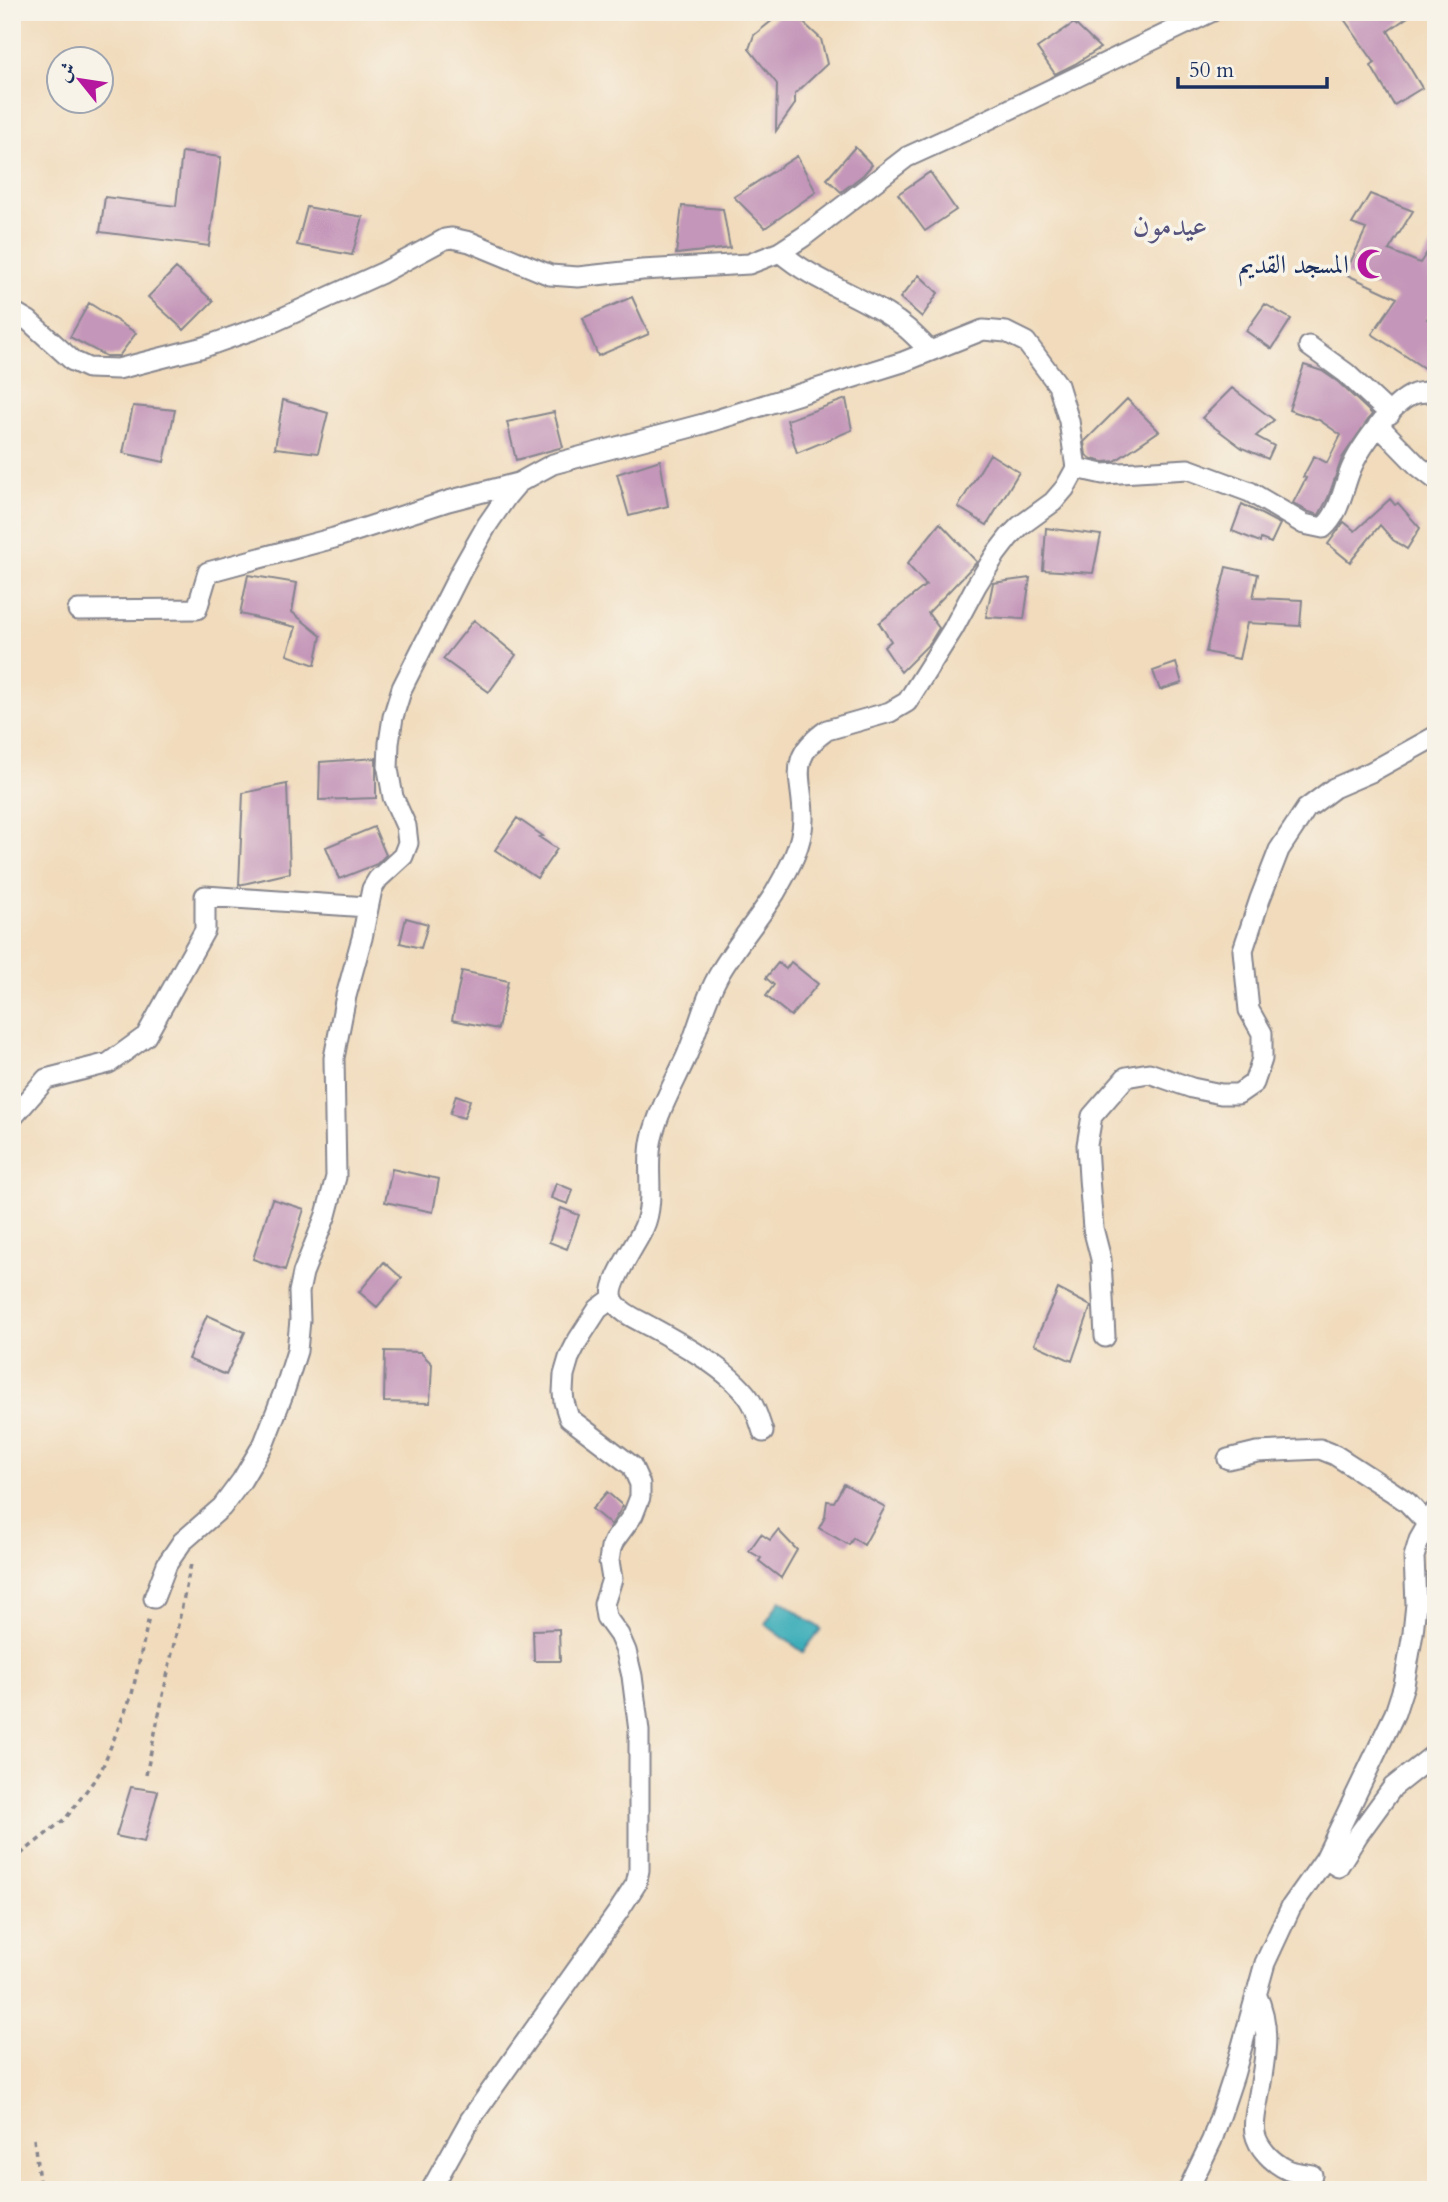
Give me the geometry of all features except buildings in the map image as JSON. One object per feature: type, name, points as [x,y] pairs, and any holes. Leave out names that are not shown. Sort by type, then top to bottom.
[{"type":"street","points":[[12,311],[29,321],[73,361],[88,368],[118,369],[204,347],[269,324],[382,273],[445,239],[470,242],[550,275],[578,278],[642,270],[749,264],[780,252],[830,218],[907,157],[1211,12]]},
{"type":"street","points":[[780,252],[814,276],[888,314],[929,350]]},
{"type":"street","points":[[78,610],[197,609],[208,572],[518,483],[553,464],[703,424],[903,362],[983,330],[1006,332],[1026,342],[1058,385],[1069,421],[1076,468],[1054,502],[1020,526],[996,554],[907,702],[890,712],[827,730],[819,736],[802,759],[799,778],[803,819],[792,863],[715,982],[687,1055],[662,1109],[650,1148],[650,1191],[645,1225],[612,1292],[613,1298],[626,1313],[692,1350],[739,1386],[758,1414],[763,1432]]},
{"type":"street","points":[[1309,346],[1346,373],[1418,466],[1436,480]]},
{"type":"street","points":[[1076,468],[1103,474],[1188,469],[1250,492],[1304,524],[1323,528],[1338,507],[1359,453],[1384,420],[1412,395],[1436,391]]},
{"type":"street","points":[[154,1598],[167,1564],[181,1542],[222,1507],[253,1464],[275,1417],[297,1351],[299,1292],[303,1273],[326,1215],[336,1177],[334,1058],[339,1024],[372,889],[403,856],[408,843],[406,826],[393,797],[388,769],[393,716],[402,688],[461,571],[487,525],[518,483]]},
{"type":"street","points":[[1105,1337],[1101,1259],[1094,1228],[1087,1145],[1092,1116],[1126,1077],[1149,1073],[1192,1088],[1221,1094],[1238,1094],[1254,1083],[1262,1059],[1262,1033],[1249,1010],[1243,950],[1279,850],[1306,809],[1334,788],[1371,772],[1436,736]]},
{"type":"street","points":[[12,1118],[46,1079],[109,1063],[145,1036],[205,930],[205,897],[368,906]]},
{"type":"street","points":[[431,2190],[470,2120],[612,1921],[638,1877],[638,1709],[626,1651],[604,1613],[604,1604],[612,1579],[609,1561],[611,1548],[633,1515],[640,1497],[640,1484],[632,1466],[569,1418],[563,1392],[569,1358],[578,1340],[598,1309],[613,1298]]},
{"type":"street","points":[[1188,2190],[1215,2130],[1234,2075],[1265,1963],[1291,1907],[1325,1859],[1390,1724],[1405,1685],[1416,1604],[1414,1557],[1419,1540],[1432,1516],[1335,1455],[1320,1449],[1257,1452],[1228,1459]]},
{"type":"street","points":[[1325,1859],[1338,1867],[1393,1787],[1436,1753]]},
{"type":"street","points":[[1256,1994],[1263,2007],[1266,2038],[1255,2133],[1262,2150],[1272,2160],[1288,2171],[1312,2175]]},
{"type":"path","points":[[146,1775],[193,1555],[181,1542]]},
{"type":"path","points":[[12,1858],[16,1858],[66,1818],[101,1771],[132,1694],[144,1632],[154,1598]]},
{"type":"path","points":[[34,2139],[40,2190]]},
{"type":"water","points":[[780,1600],[821,1629],[803,1652],[765,1624]]},
{"type":"place","name":"المسجد القديم","points":[[1372,264]]},
{"type":"district","name":"عيدمون","points":[[1170,225]]}]
